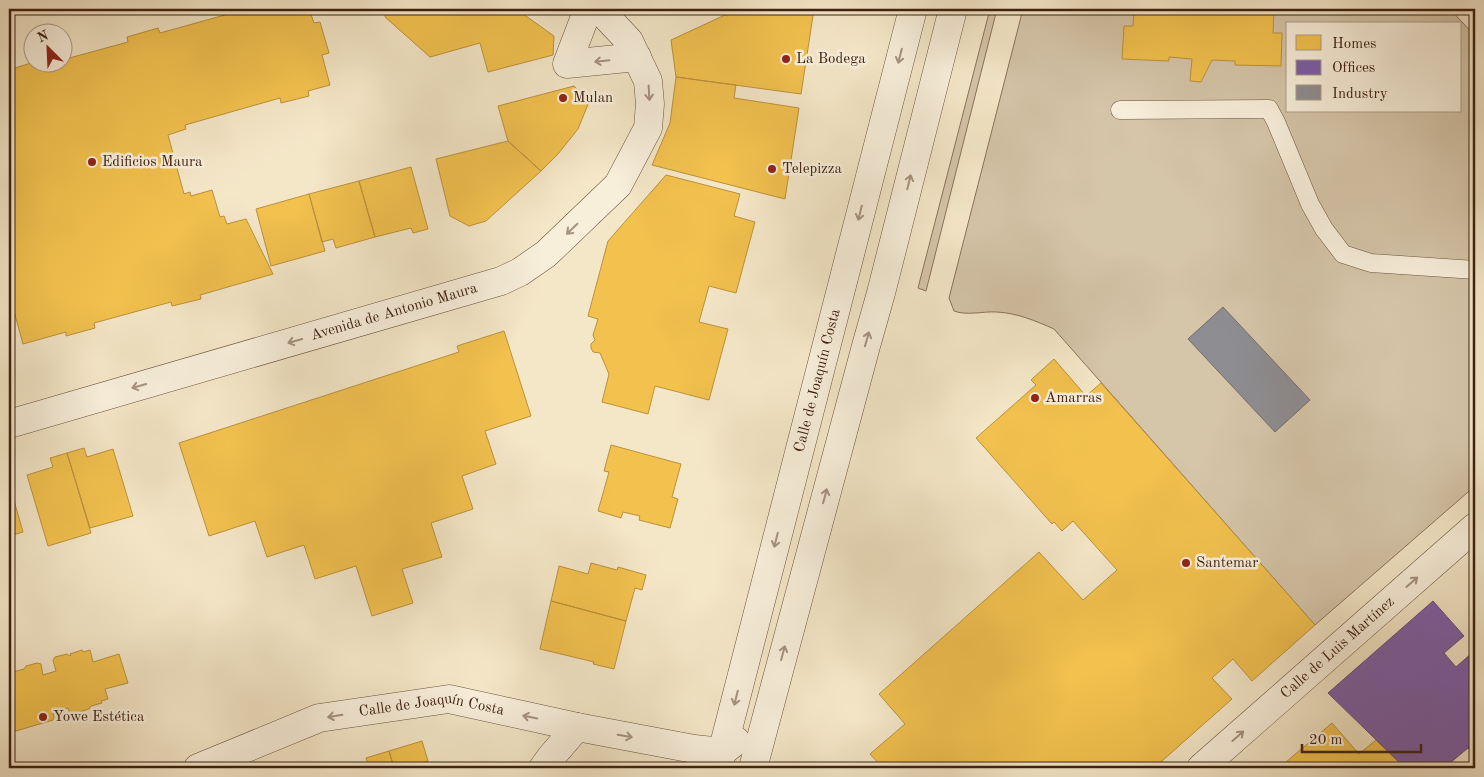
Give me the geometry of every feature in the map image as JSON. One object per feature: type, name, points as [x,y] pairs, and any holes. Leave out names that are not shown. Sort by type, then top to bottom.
[{"type":"street","points":[[588,9],[567,64],[637,57]]},
{"type":"street","name":"Avenida de Antonio Maura","points":[[9,424],[501,281],[520,272],[546,254],[618,185],[648,128],[650,104],[648,81],[629,41],[599,9]]},
{"type":"street","name":"Calle de Joaquín Costa","points":[[198,768],[319,718],[449,699],[577,727],[694,749],[720,760],[912,9]]},
{"type":"street","points":[[753,768],[881,293],[953,9]]},
{"type":"street","name":"Calle de Luis Martínez","points":[[1201,768],[1475,527]]},
{"type":"street","points":[[720,760],[748,731],[772,695]]},
{"type":"street","points":[[543,768],[577,727]]},
{"type":"street","points":[[671,744],[689,768]]},
{"type":"lane","points":[[1120,110],[1269,109],[1310,204],[1324,229],[1343,254],[1372,263],[1475,270]]},
{"type":"shaded area","points":[[990,9],[997,9],[926,291],[918,288]]},
{"type":"shaded area","points":[[1023,9],[1450,9],[1475,36],[1475,486],[1315,625],[1054,329],[1012,314],[954,311],[949,298]]},
{"type":"building: Homes","name":"Edificios Maura","points":[[231,9],[309,9],[314,23],[320,22],[329,53],[322,55],[330,85],[308,91],[309,96],[281,103],[280,98],[185,125],[186,129],[168,135],[184,194],[190,192],[191,196],[212,190],[220,217],[224,216],[227,224],[246,219],[273,274],[200,295],[201,299],[172,306],[171,302],[94,323],[95,328],[66,336],[66,332],[23,344],[9,293],[9,70],[22,66],[22,72],[72,72],[72,57],[128,42],[127,37],[158,28],[160,33],[232,13]]},
{"type":"building: Homes","points":[[386,9],[516,9],[554,36],[553,55],[488,72],[480,43],[430,57],[385,17]]},
{"type":"building: Homes","points":[[738,9],[814,9],[801,94],[676,77],[671,40]]},
{"type":"building: Homes","points":[[1134,9],[1274,9],[1273,33],[1282,33],[1281,66],[1235,65],[1235,61],[1212,60],[1201,82],[1190,81],[1192,59],[1169,57],[1169,61],[1122,59],[1124,26],[1133,26]]},
{"type":"building: Homes","points":[[676,77],[736,85],[734,98],[799,108],[785,199],[652,165],[670,123]]},
{"type":"building: Homes","points":[[574,86],[589,102],[578,129],[558,154],[541,171],[508,141],[498,106]]},
{"type":"building: Homes","points":[[508,141],[541,171],[486,221],[469,226],[450,216],[436,159]]},
{"type":"building: Homes","points":[[411,167],[428,229],[413,233],[411,228],[375,237],[359,181]]},
{"type":"building: Homes","points":[[666,175],[740,194],[734,216],[755,222],[736,293],[709,286],[699,322],[728,329],[709,400],[655,386],[648,414],[602,402],[609,374],[600,353],[593,352],[591,348],[591,344],[595,340],[593,335],[598,319],[588,316],[608,241]]},
{"type":"building: Homes","points":[[359,181],[375,237],[336,248],[333,239],[322,242],[309,194]]},
{"type":"building: Homes","points":[[309,194],[325,251],[271,266],[256,209]]},
{"type":"building: Homes","points":[[504,331],[531,416],[485,431],[496,464],[462,476],[473,509],[431,523],[442,557],[402,569],[413,603],[372,616],[356,566],[315,579],[304,545],[267,557],[255,521],[209,536],[179,443],[459,352],[457,346]]},
{"type":"building: Homes","name":"Santemar","points":[[1054,359],[1086,396],[1101,383],[1315,625],[1252,681],[1233,659],[1212,678],[1232,699],[1154,768],[883,768],[870,754],[905,724],[879,694],[1039,552],[1083,600],[1117,570],[1073,521],[1062,531],[1054,522],[1052,524],[976,438],[1036,385],[1031,380]]},
{"type":"building: Homes","points":[[611,445],[681,464],[672,497],[678,499],[670,528],[639,520],[640,516],[623,512],[621,518],[598,511],[609,472],[604,471]]},
{"type":"building: Homes","points":[[84,448],[87,457],[113,449],[133,516],[90,528],[67,453]]},
{"type":"building: Homes","points":[[67,453],[91,533],[48,546],[27,475],[53,467],[50,458]]},
{"type":"building: Homes","points":[[9,483],[23,532],[9,536]]},
{"type":"building: Homes","points":[[591,563],[617,570],[618,567],[646,575],[642,590],[635,588],[626,621],[551,601],[559,566],[588,574]]},
{"type":"building: Homes","points":[[551,601],[626,621],[614,669],[593,664],[594,662],[540,649]]},
{"type":"building: Homes","points":[[82,650],[83,652],[90,650],[93,662],[119,654],[128,683],[105,689],[108,699],[91,706],[89,709],[73,714],[70,713],[68,708],[53,712],[53,720],[16,731],[13,729],[9,719],[9,673],[37,663],[41,664],[43,675],[56,671],[53,660],[55,657],[67,654],[70,656],[70,654]]},
{"type":"building: Homes","points":[[1332,723],[1359,754],[1376,740],[1405,768],[1279,768]]},
{"type":"building: Homes","points":[[422,741],[428,761],[406,768],[394,768],[389,751]]},
{"type":"building: Homes","points":[[389,751],[394,768],[369,768],[366,758]]},
{"type":"building: Offices","points":[[1433,601],[1464,636],[1444,653],[1456,667],[1473,652],[1475,655],[1475,756],[1468,748],[1444,768],[1405,768],[1328,693]]},
{"type":"building: Industry","points":[[1223,307],[1310,400],[1275,432],[1188,339]]},
{"type":"place","name":"La Bodega","points":[[786,59]]},
{"type":"place","name":"Mulan","points":[[563,98]]},
{"type":"place","name":"Edificios Maura","points":[[92,162]]},
{"type":"place","name":"Telepizza","points":[[772,169]]},
{"type":"place","name":"Amarras","points":[[1035,398]]},
{"type":"place","name":"Santemar","points":[[1186,563]]},
{"type":"place","name":"Yowe Estética","points":[[43,717]]}]
